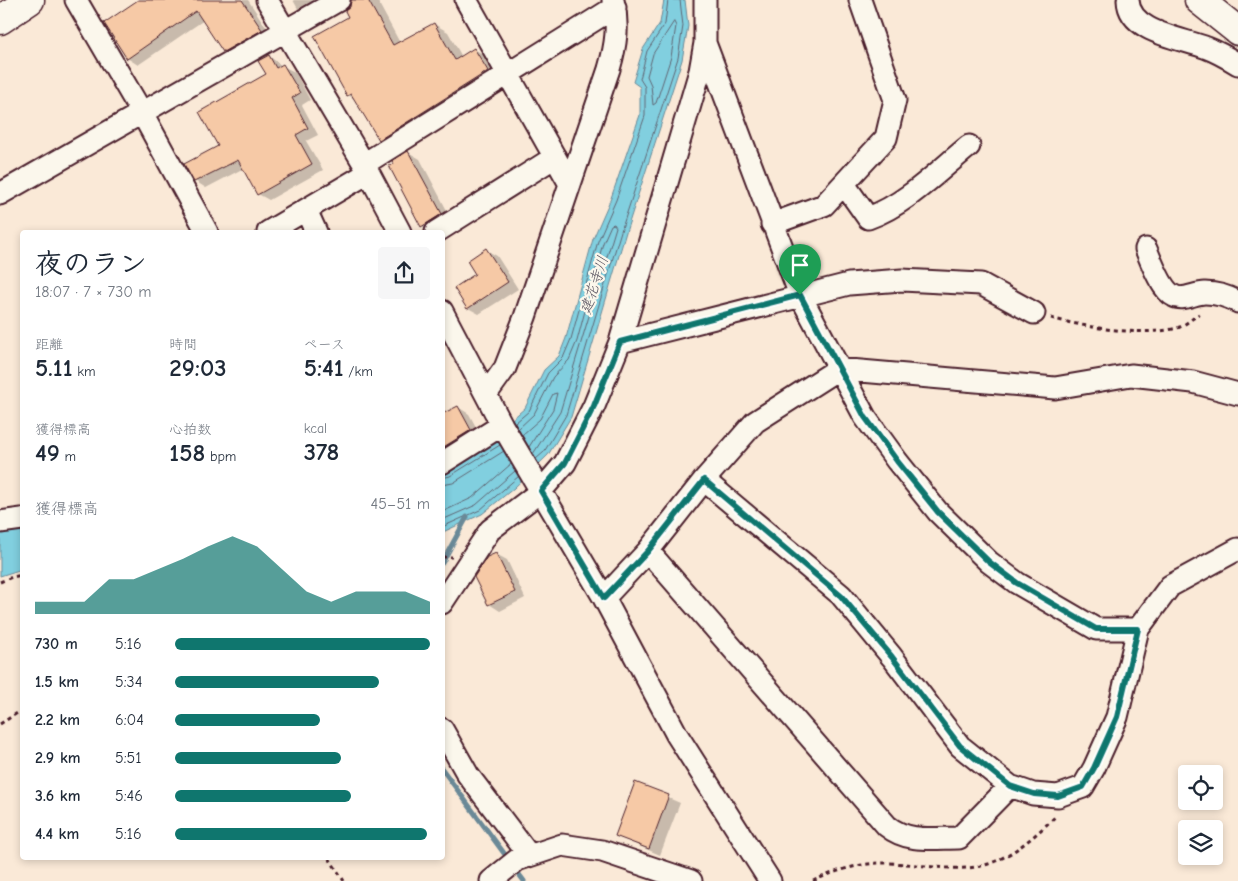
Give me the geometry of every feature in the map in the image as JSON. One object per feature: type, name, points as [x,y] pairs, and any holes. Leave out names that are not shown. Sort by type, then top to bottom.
[{"type":"highway","points":[[0,20],[30,0]]},
{"type":"highway","points":[[1199,0],[1238,31]]},
{"type":"highway","points":[[1224,0],[1238,12]]},
{"type":"street","points":[[76,0],[142,113],[206,230]]},
{"type":"street","points":[[267,0],[366,169],[399,230]]},
{"type":"street","points":[[0,194],[340,0]]},
{"type":"street","points":[[466,0],[570,184]]},
{"type":"street","points":[[445,598],[490,530],[565,463],[594,406],[620,342],[698,80],[705,43],[707,0]]},
{"type":"street","points":[[772,224],[824,206],[886,138],[895,100],[860,0]]},
{"type":"street","points":[[1126,1],[1132,14],[1144,26],[1214,51],[1238,64]]},
{"type":"street","points":[[271,230],[306,210],[614,4],[617,25],[616,44],[570,184],[505,368],[487,393]]},
{"type":"street","points":[[705,43],[800,295],[838,370],[865,417],[897,461],[938,512],[989,562],[1017,583],[1096,629],[1138,629]]},
{"type":"street","points":[[844,184],[868,218],[884,213],[969,146]]},
{"type":"street","points":[[439,230],[555,157]]},
{"type":"street","points":[[306,210],[315,230]]},
{"type":"street","points":[[1146,249],[1156,274],[1172,296],[1179,298],[1203,293],[1223,294],[1238,302]]},
{"type":"street","points":[[620,342],[849,284],[902,280],[981,284],[1034,313]]},
{"type":"street","points":[[445,316],[487,393],[502,425],[604,598],[677,735],[770,881]]},
{"type":"street","points":[[604,598],[648,551],[704,480],[755,422],[838,370],[1055,388],[1131,375],[1193,382],[1238,394]]},
{"type":"street","points":[[445,461],[502,425]]},
{"type":"street","points":[[704,480],[841,596],[892,657],[960,746],[1010,786],[1034,794],[1058,796],[1083,787],[1094,768],[1117,717],[1138,629],[1170,586],[1238,549]]},
{"type":"street","points":[[0,522],[20,519]]},
{"type":"street","points":[[648,551],[880,819],[898,835],[908,838],[959,838],[1010,786]]},
{"type":"street","points":[[445,733],[468,775],[529,855]]},
{"type":"street","points":[[498,879],[517,860],[562,845],[602,851],[691,881]]},
{"type":"path","points":[[1034,313],[1078,325],[1154,331],[1181,326],[1200,313],[1208,313]]},
{"type":"path","points":[[0,582],[20,576]]},
{"type":"path","points":[[0,724],[20,711]]},
{"type":"path","points":[[330,860],[344,881]]},
{"type":"water","name":"建花寺川","points":[[664,0],[685,0],[688,26],[682,60],[626,232],[571,417],[548,455],[514,488],[482,514],[445,531],[445,467],[490,438],[525,408],[544,370],[559,356],[566,338],[593,239],[611,198],[640,115],[640,87],[633,82],[643,49],[660,23]]},
{"type":"water","points":[[20,526],[20,570],[0,576],[0,531]]},
{"type":"building","points":[[138,0],[242,0],[262,30],[223,52],[196,11],[127,59],[104,23]]},
{"type":"building","points":[[351,0],[368,0],[393,45],[434,23],[455,60],[474,48],[488,71],[379,140],[351,94],[347,96],[314,36],[348,17],[345,11],[350,7]]},
{"type":"building","points":[[269,55],[276,68],[283,64],[300,93],[292,98],[308,128],[296,135],[312,164],[257,195],[238,160],[194,182],[184,164],[218,146],[199,112],[266,74],[258,61]]},
{"type":"building","points":[[408,151],[442,214],[421,227],[389,166],[394,164],[392,161]]},
{"type":"building","points":[[486,248],[508,282],[467,309],[454,288],[475,274],[467,261]]},
{"type":"building","points":[[458,406],[471,430],[445,446],[445,412]]},
{"type":"building","points":[[496,553],[515,592],[488,605],[474,577],[487,557]]},
{"type":"building","points":[[635,782],[669,795],[649,849],[615,836]]},
{"type":"waterway","points":[[445,557],[467,517]]},
{"type":"waterway","points":[[445,773],[509,860]]},
{"type":"waterway","points":[[515,869],[524,881]]},
{"type":"route","points":[[800,295],[838,370],[865,417],[938,512],[989,562],[1017,583],[1096,629],[1138,629],[1117,717],[1094,768],[1083,787],[1058,796],[1034,794],[1010,786],[960,746],[892,657],[841,596],[704,480],[648,551],[604,598],[556,518],[541,491],[565,463],[594,406],[620,342],[800,295]]}]
